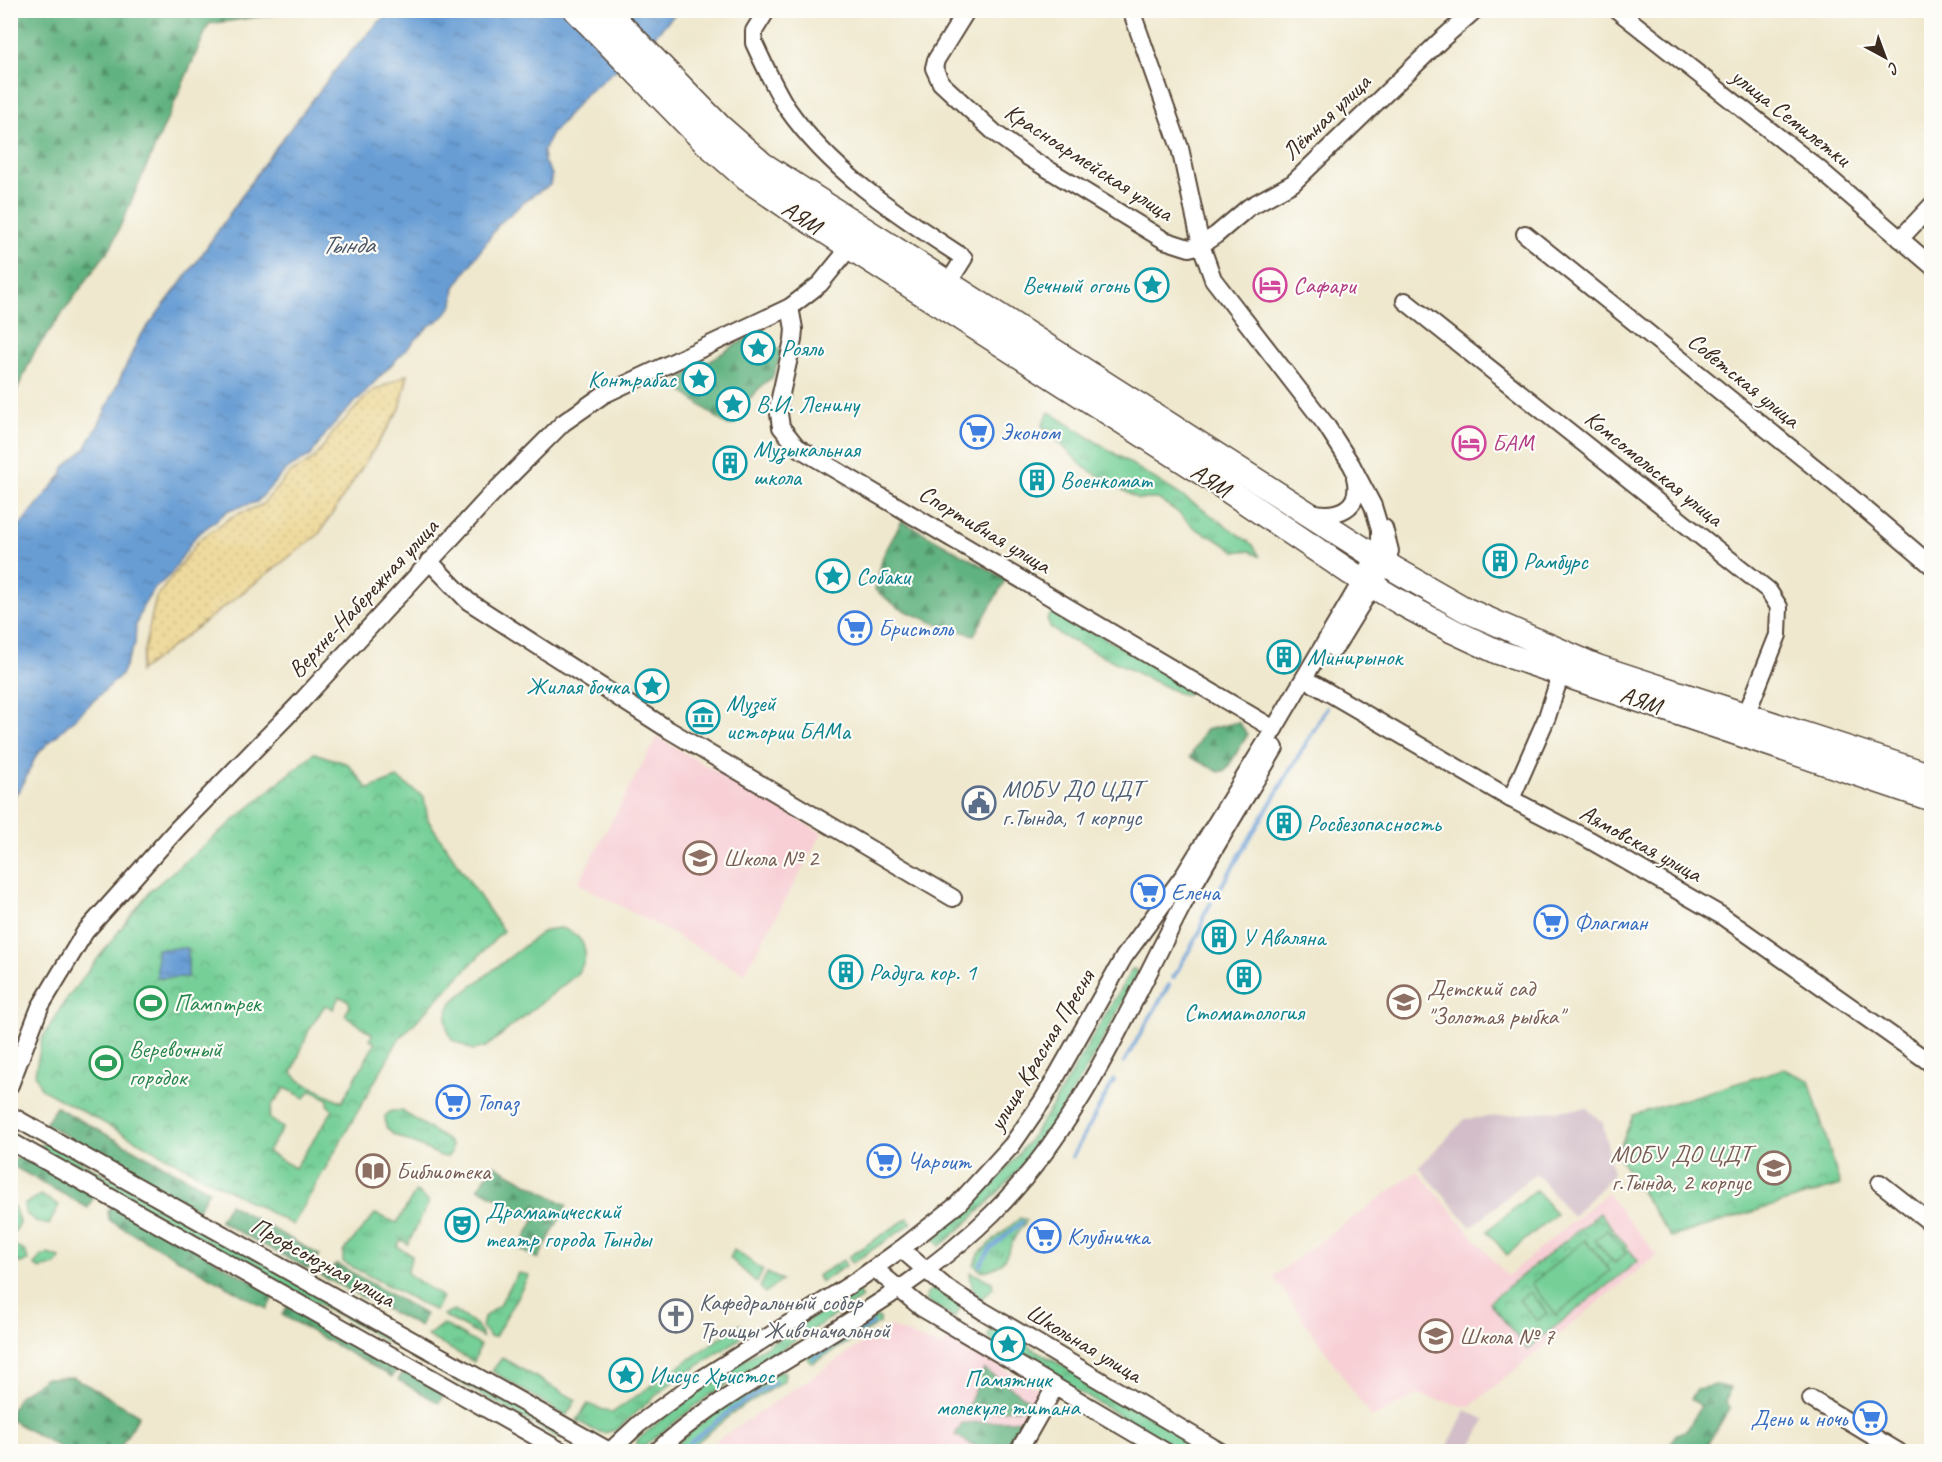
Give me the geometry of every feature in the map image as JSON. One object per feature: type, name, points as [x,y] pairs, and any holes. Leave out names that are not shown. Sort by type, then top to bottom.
[{"type":"highway","name":"АЯМ","points":[[576,10],[681,101],[720,127],[762,164],[798,189],[949,282],[1380,560],[1466,610],[1597,667],[1932,776]]},
{"type":"highway","name":"АЯМ","points":[[606,10],[681,101],[703,140],[747,179],[1367,583],[1498,652],[1932,798]]},
{"type":"street","points":[[767,10],[754,31],[754,42],[776,90],[797,122],[865,191],[964,258],[949,282]]},
{"type":"street","name":"Красноармейская улица","points":[[967,10],[936,60],[934,68],[941,83],[1011,146],[1164,240],[1189,248],[1201,245]]},
{"type":"street","name":"Красноармейская улица","points":[[1131,10],[1180,148],[1208,267],[1223,294],[1326,425],[1352,464],[1373,506],[1380,537],[1380,560],[1367,583]]},
{"type":"street","name":"Лётная улица","points":[[1201,245],[1216,236],[1255,202],[1293,183],[1475,10]]},
{"type":"street","name":"улица Семилетки","points":[[1617,10],[1819,169],[1932,266]]},
{"type":"street","points":[[1900,239],[1932,205]]},
{"type":"street","name":"Советская улица","points":[[1525,234],[1839,487],[1932,566]]},
{"type":"street","name":"Верхне-Набережная улица","points":[[10,1085],[40,1006],[85,932],[178,828],[298,705],[429,561],[563,423],[603,395],[789,307],[820,284],[850,247]]},
{"type":"street","name":"Комсомольская улица","points":[[1405,301],[1768,590],[1779,607],[1778,635],[1746,715]]},
{"type":"street","name":"Спортивная улица","points":[[789,307],[794,329],[793,340],[778,407],[781,427],[797,447],[1274,729]]},
{"type":"street","points":[[1301,510],[1331,514],[1348,507],[1357,492],[1352,464]]},
{"type":"street","points":[[429,561],[468,601],[669,730],[953,898]]},
{"type":"street","points":[[656,1452],[697,1418],[899,1290],[925,1271],[992,1214],[1049,1147],[1128,1017],[1195,882],[1314,684],[1367,583]]},
{"type":"street","name":"улица Красная Пресня","points":[[610,1451],[649,1417],[708,1374],[875,1269],[901,1250],[958,1204],[1012,1145],[1043,1100],[1124,957],[1184,875],[1367,583]]},
{"type":"street","points":[[1511,800],[1547,717],[1562,673]]},
{"type":"street","name":"Аямовская улица","points":[[1314,684],[1511,800],[1588,839],[1722,916],[1932,1064]]},
{"type":"street","name":"Профсоюзная улица","points":[[10,1115],[585,1445],[610,1451]]},
{"type":"street","points":[[27,1150],[39,1130]]},
{"type":"street","name":"Профсоюзная улица","points":[[10,1141],[563,1452]]},
{"type":"street","points":[[1880,1183],[1932,1224]]},
{"type":"street","name":"Школьная улица","points":[[901,1250],[948,1289],[989,1315],[1221,1452]]},
{"type":"street","points":[[875,1269],[922,1308],[1166,1452]]},
{"type":"street","points":[[975,1340],[989,1315]]},
{"type":"street","points":[[1018,1452],[1054,1387]]},
{"type":"street","points":[[1811,1399],[1899,1452]]},
{"type":"shaded area","name":"Школа № 2","points":[[657,737],[822,833],[745,973],[578,883]]},
{"type":"shaded area","points":[[1586,1108],[1603,1123],[1613,1175],[1572,1217],[1536,1173],[1471,1227],[1419,1167],[1465,1119]]},
{"type":"shaded area","name":"Школа № 7","points":[[1417,1171],[1507,1276],[1607,1193],[1657,1255],[1469,1407],[1417,1395],[1372,1418],[1273,1276]]},
{"type":"shaded area","points":[[889,1326],[941,1347],[950,1338],[1047,1394],[1014,1451],[699,1452]]},
{"type":"shaded area","points":[[1466,1410],[1485,1420],[1469,1451],[1445,1451]]},
{"type":"green space","points":[[11,10],[282,11],[278,14],[209,24],[112,245],[35,351],[11,403]]},
{"type":"green space","points":[[755,333],[782,352],[772,378],[748,400],[729,397],[726,400],[735,424],[728,426],[678,388],[680,379]]},
{"type":"green space","points":[[1049,412],[1198,506],[1253,545],[1260,557],[1250,551],[1234,551],[1196,529],[1175,510],[1158,499],[1138,499],[1085,468],[1042,426]]},
{"type":"green space","points":[[902,521],[1006,579],[974,635],[944,627],[899,608],[875,590],[883,556]]},
{"type":"green space","points":[[1055,609],[1192,689],[1186,695],[1178,693],[1062,636],[1051,628],[1047,619]]},
{"type":"green space","points":[[1238,722],[1248,734],[1226,770],[1219,772],[1190,757],[1205,730]]},
{"type":"green space","points":[[314,753],[348,764],[368,789],[397,778],[424,797],[428,820],[503,931],[399,1039],[293,1225],[41,1089],[35,1073],[42,1039],[65,1001],[150,891]],"holes":[[[339,997],[348,1000],[350,1006],[345,1015],[372,1034],[370,1040],[375,1043],[342,1102],[300,1081],[292,1073],[309,1030],[325,1005],[333,1009]],[[285,1088],[305,1098],[311,1090],[328,1099],[328,1106],[333,1110],[295,1168],[267,1152],[283,1128],[269,1118],[272,1105]]]},
{"type":"green space","points":[[561,928],[576,935],[584,947],[584,960],[576,975],[486,1047],[473,1050],[452,1040],[446,1020],[453,1001],[541,933]]},
{"type":"green space","points":[[1132,969],[1135,969],[1137,974],[1090,1063],[1051,1127],[1003,1188],[940,1246],[933,1238],[995,1183],[1027,1143],[1053,1105]]},
{"type":"green space","points":[[1783,1069],[1809,1080],[1840,1185],[1671,1237],[1617,1155],[1633,1115]]},
{"type":"green space","points":[[56,1107],[209,1190],[198,1210],[45,1124]]},
{"type":"green space","points":[[391,1111],[402,1111],[447,1140],[451,1145],[451,1153],[447,1157],[441,1156],[393,1134],[386,1127],[385,1116]]},
{"type":"green space","points":[[46,1142],[409,1344],[405,1352],[43,1151],[40,1145]]},
{"type":"green space","points":[[27,1157],[95,1193],[88,1208],[11,1165],[10,1160]]},
{"type":"green space","points":[[494,1165],[567,1205],[538,1259],[519,1249],[535,1219],[478,1188]]},
{"type":"green space","points":[[1536,1190],[1556,1214],[1507,1255],[1487,1231]]},
{"type":"green space","points":[[416,1191],[429,1202],[408,1244],[401,1240],[397,1247],[412,1255],[407,1273],[442,1297],[435,1311],[343,1262],[343,1252],[375,1214],[397,1223]]},
{"type":"green space","points":[[40,1195],[59,1205],[49,1225],[37,1222],[25,1213],[24,1205]]},
{"type":"green space","points":[[114,1204],[275,1294],[267,1309],[109,1220],[108,1210]]},
{"type":"green space","points":[[229,1204],[319,1255],[308,1269],[219,1221]]},
{"type":"green space","points":[[14,1206],[20,1224],[11,1236],[11,1207]]},
{"type":"green space","points":[[1600,1213],[1638,1261],[1527,1349],[1489,1302]]},
{"type":"green space","points":[[908,1218],[912,1223],[852,1263],[848,1257]]},
{"type":"green space","points":[[1020,1218],[1027,1220],[1016,1235],[1004,1259],[996,1267],[981,1271],[974,1265],[979,1254]]},
{"type":"green space","points":[[1607,1230],[1626,1253],[1614,1263],[1595,1240]]},
{"type":"green space","points":[[1585,1240],[1610,1271],[1556,1315],[1531,1284]]},
{"type":"green space","points":[[12,1244],[26,1252],[28,1261],[11,1265]]},
{"type":"green space","points":[[734,1250],[763,1270],[757,1283],[730,1258]]},
{"type":"green space","points":[[48,1254],[60,1258],[56,1265],[40,1269],[34,1265],[41,1256]]},
{"type":"green space","points":[[843,1260],[846,1266],[821,1282],[817,1276]]},
{"type":"green space","points":[[337,1264],[425,1314],[420,1327],[321,1276]]},
{"type":"green space","points":[[970,1272],[992,1282],[993,1288],[981,1299],[974,1290]]},
{"type":"green space","points":[[518,1273],[529,1275],[495,1337],[490,1337],[482,1327],[484,1317],[500,1304]]},
{"type":"green space","points":[[767,1273],[782,1280],[765,1293],[760,1287]]},
{"type":"green space","points":[[935,1288],[962,1306],[954,1318],[927,1301],[926,1296],[929,1291]]},
{"type":"green space","points":[[857,1290],[862,1298],[711,1394],[644,1446],[637,1445],[637,1440],[686,1399],[731,1368]]},
{"type":"green space","points":[[1530,1292],[1547,1313],[1537,1321],[1519,1300]]},
{"type":"green space","points":[[290,1302],[401,1364],[392,1377],[282,1315]]},
{"type":"green space","points":[[453,1310],[477,1325],[482,1337],[443,1315]]},
{"type":"green space","points":[[877,1317],[880,1318],[880,1323],[813,1363],[807,1358],[811,1353]]},
{"type":"green space","points":[[443,1324],[480,1345],[474,1362],[427,1336]]},
{"type":"green space","points":[[740,1324],[744,1331],[738,1340],[667,1386],[616,1430],[604,1433],[593,1430],[577,1420],[588,1404],[612,1413]]},
{"type":"green space","points":[[994,1329],[1001,1330],[1209,1451],[1181,1451],[994,1343],[988,1337],[989,1332]]},
{"type":"green space","points":[[417,1349],[564,1431],[560,1439],[413,1356]]},
{"type":"green space","points":[[502,1358],[576,1400],[566,1416],[492,1371]]},
{"type":"green space","points":[[406,1367],[446,1390],[439,1403],[398,1380]]},
{"type":"green space","points":[[984,1369],[1039,1407],[965,1413]]},
{"type":"green space","points":[[780,1370],[785,1372],[784,1381],[734,1412],[690,1448],[682,1451],[676,1450],[674,1446],[717,1410]]},
{"type":"green space","points":[[73,1377],[139,1415],[118,1451],[66,1451],[11,1420],[11,1411],[19,1396],[45,1378]]},
{"type":"green space","points":[[1716,1385],[1730,1388],[1726,1402],[1730,1408],[1703,1451],[1666,1451],[1676,1434],[1687,1430],[1701,1406],[1691,1399],[1697,1389]]},
{"type":"green space","points":[[1029,1420],[1011,1451],[984,1451],[955,1435],[962,1423]]},
{"type":"sand","points":[[408,374],[400,409],[319,534],[139,672],[156,598],[199,540],[233,516],[262,505],[289,474],[314,459],[336,429],[371,392]]},
{"type":"water","name":"Тында","points":[[393,11],[678,11],[632,60],[585,95],[551,135],[543,152],[544,162],[552,174],[550,185],[530,197],[499,224],[455,287],[453,305],[443,317],[428,327],[330,428],[311,455],[285,471],[257,502],[229,510],[195,537],[170,575],[154,589],[143,606],[136,625],[135,644],[121,675],[37,754],[22,786],[11,800],[11,536],[62,475],[64,467],[85,449],[139,338],[198,260],[267,159],[344,59],[383,18]]},
{"type":"water","points":[[188,948],[188,977],[157,978],[157,949]]},
{"type":"waterway","points":[[1219,890],[1327,708]]},
{"type":"waterway","points":[[1173,978],[1202,928],[1203,916],[1211,903]]},
{"type":"waterway","points":[[1124,1062],[1169,985]]},
{"type":"waterway","points":[[1072,1157],[1114,1080]]},
{"type":"waterway","points":[[980,1265],[990,1249],[1022,1222]]},
{"type":"waterway","points":[[813,1358],[873,1323]]},
{"type":"waterway","points":[[686,1446],[731,1410],[775,1382]]},
{"type":"place","name":"Вечный огонь","points":[[1152,285]]},
{"type":"place","name":"Сафари","points":[[1270,285]]},
{"type":"place","name":"Рояль","points":[[758,348]]},
{"type":"place","name":"Контрабас","points":[[699,379]]},
{"type":"place","name":"В.И. Ленину","points":[[733,404]]},
{"type":"place","name":"Эконом","points":[[977,432]]},
{"type":"place","name":"БАМ","points":[[1469,443]]},
{"type":"place","name":"Музыкальная школа","points":[[730,463]]},
{"type":"place","name":"Военкомат","points":[[1037,480]]},
{"type":"place","name":"Рамбурс","points":[[1500,561]]},
{"type":"place","name":"Собаки","points":[[833,576]]},
{"type":"place","name":"Бристоль","points":[[855,628]]},
{"type":"place","name":"Минирынок","points":[[1284,657]]},
{"type":"place","name":"Жилая бочка","points":[[652,686]]},
{"type":"place","name":"Музей истории БАМа","points":[[703,717]]},
{"type":"place","name":"МОБУ ДО ЦДТ г.Тында, 1 корпус","points":[[979,803]]},
{"type":"place","name":"Росбезопасность","points":[[1284,823]]},
{"type":"place","name":"Школа № 2","points":[[700,858]]},
{"type":"place","name":"Елена","points":[[1148,892]]},
{"type":"place","name":"Флагман","points":[[1551,922]]},
{"type":"place","name":"У Аваляна","points":[[1219,937]]},
{"type":"place","name":"Радуга кор. 1","points":[[846,972]]},
{"type":"place","name":"Стоматология","points":[[1244,977]]},
{"type":"place","name":"Детский сад \"Золотая рыбка\"","points":[[1404,1002]]},
{"type":"place","name":"Памптрек","points":[[151,1003]]},
{"type":"place","name":"Веревочный городок","points":[[106,1063]]},
{"type":"place","name":"Топаз","points":[[453,1102]]},
{"type":"place","name":"Чароит","points":[[884,1161]]},
{"type":"place","name":"МОБУ ДО ЦДТ г.Тында, 2 корпус","points":[[1774,1168]]},
{"type":"place","name":"Библиотека","points":[[373,1171]]},
{"type":"place","name":"Драматический театр города Тынды","points":[[462,1225]]},
{"type":"place","name":"Клубничка","points":[[1044,1236]]},
{"type":"place","name":"Кафедральный собор Троицы Живоначальной","points":[[676,1316]]},
{"type":"place","name":"Школа № 7","points":[[1436,1336]]},
{"type":"place","name":"Памятник молекуле титана","points":[[1008,1344]]},
{"type":"place","name":"Иисус Христос","points":[[626,1375]]},
{"type":"place","name":"День и ночь","points":[[1870,1418]]}]
